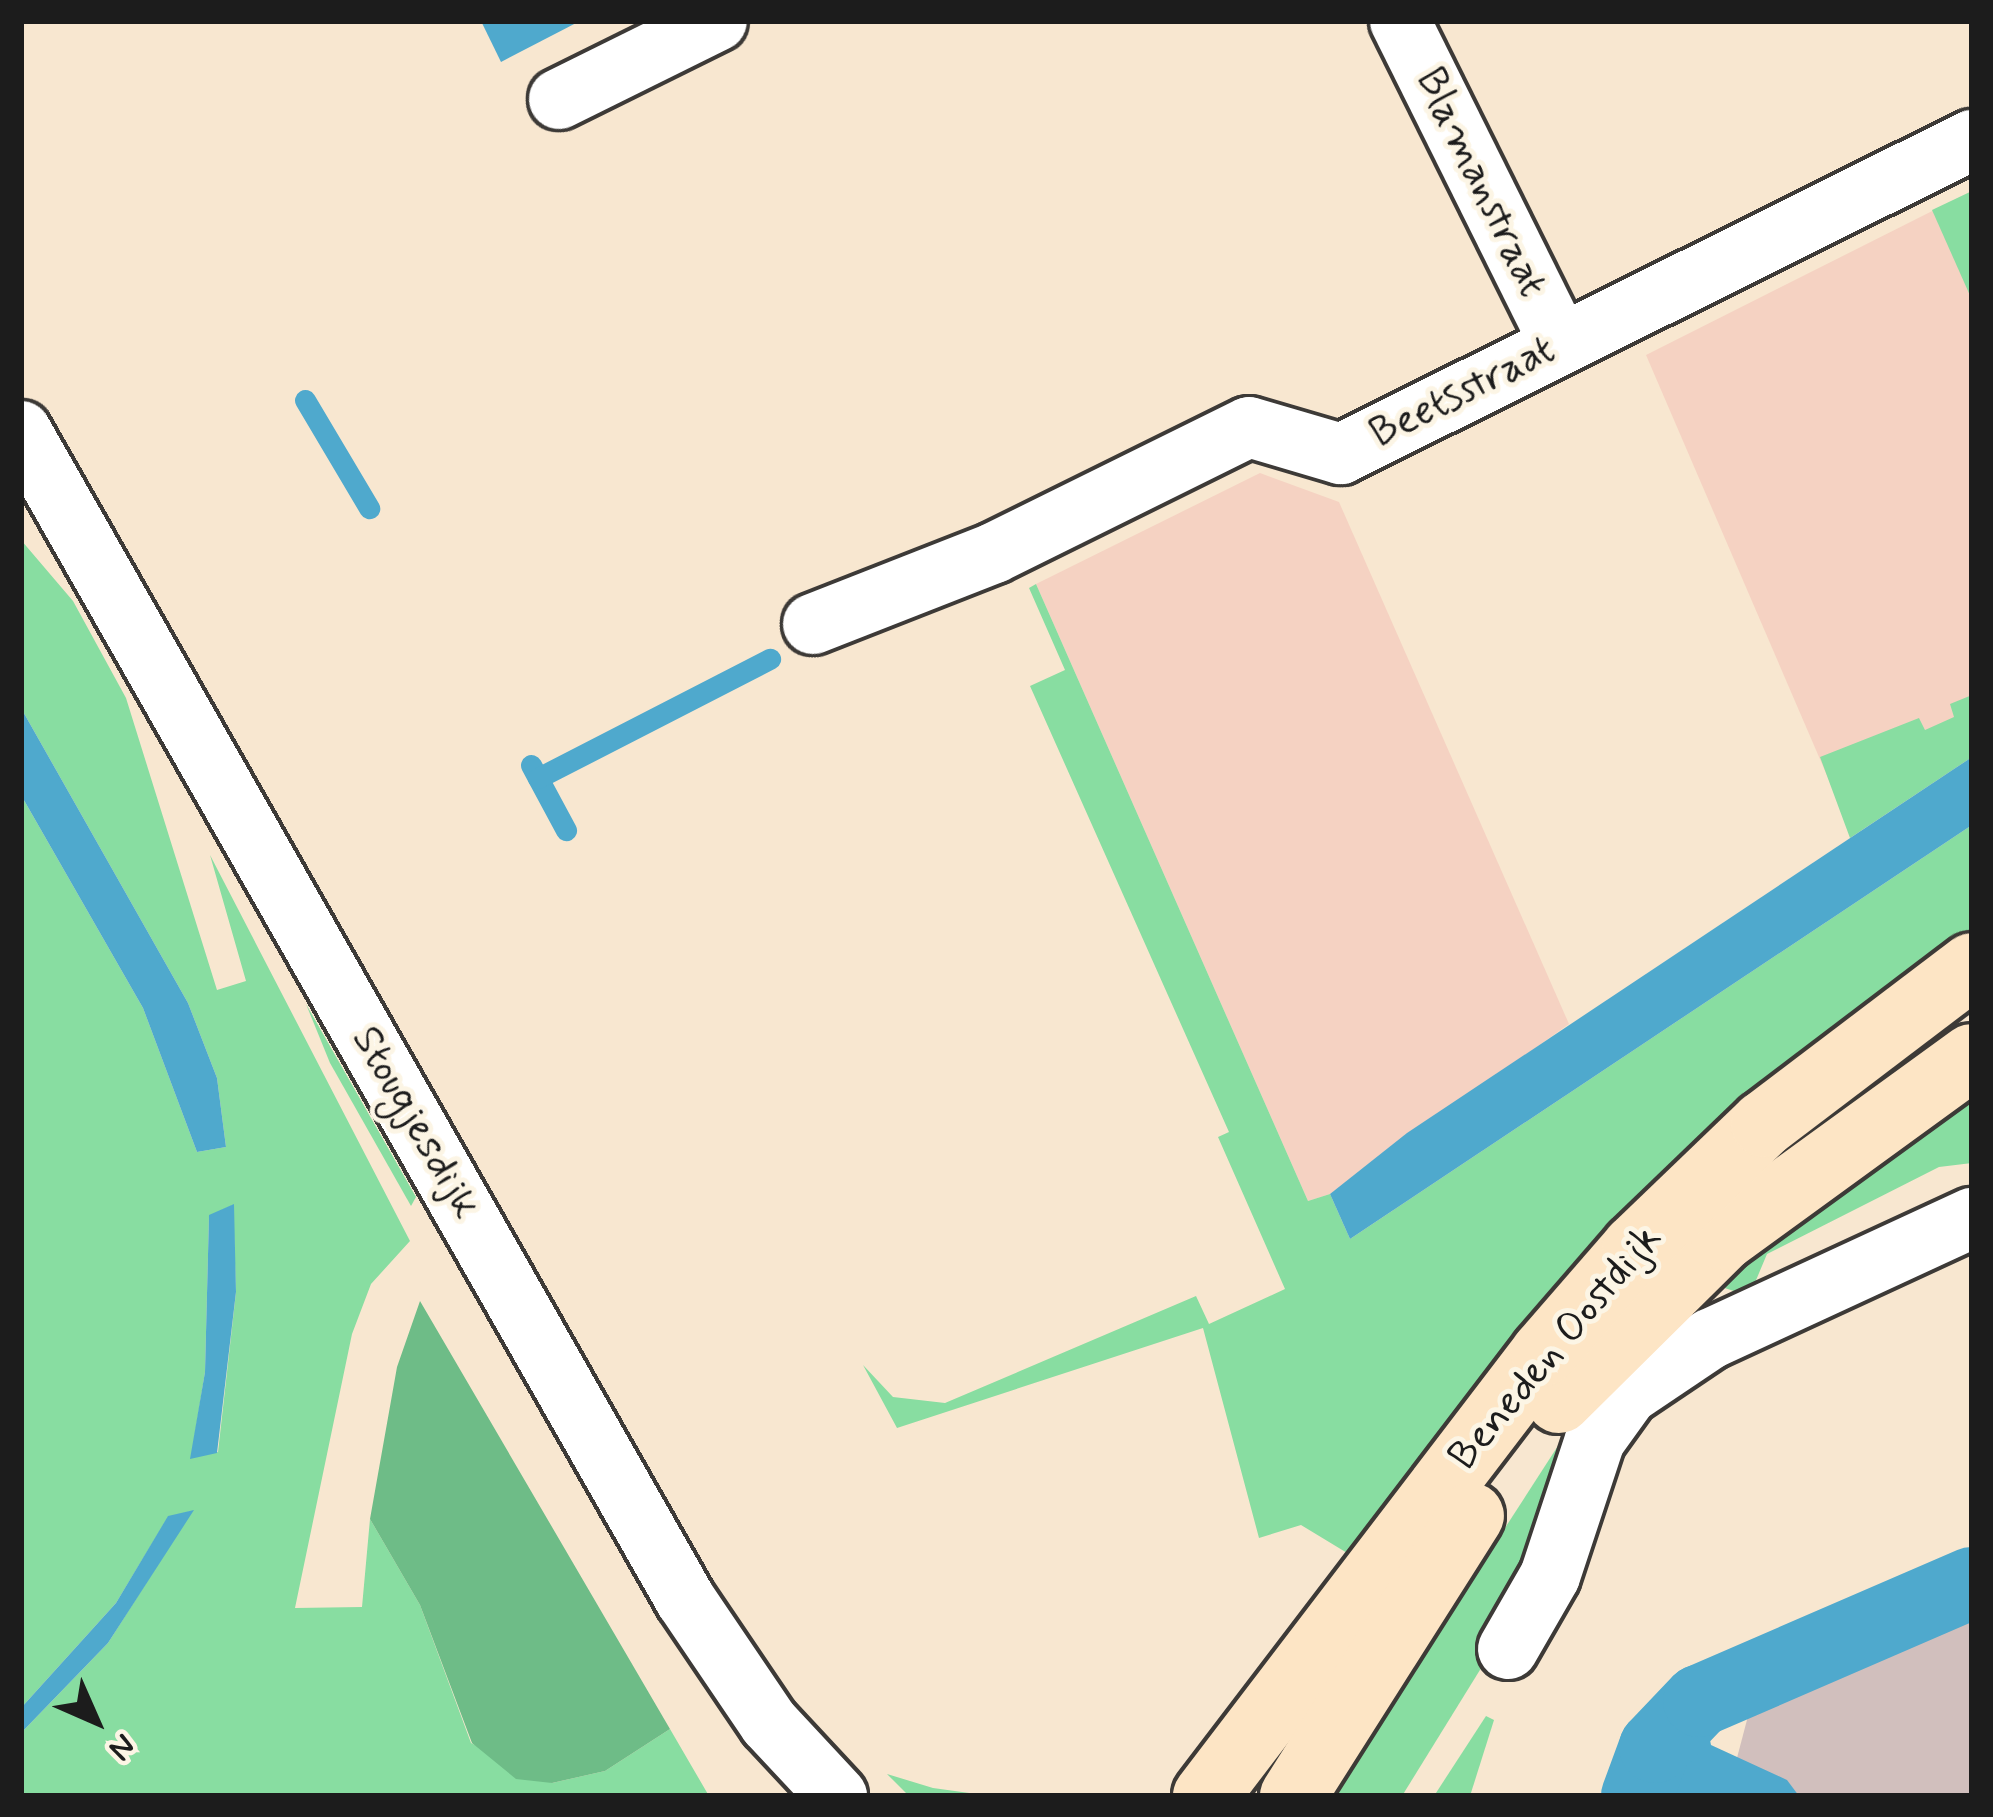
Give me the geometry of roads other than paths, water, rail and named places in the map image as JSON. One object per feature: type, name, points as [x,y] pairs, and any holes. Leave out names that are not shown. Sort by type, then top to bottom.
[{"type":"main road","name":"Beneden Oostdijk","points":[[1206,1796],[1510,1396],[1635,1248],[1764,1124],[1972,966]]},
{"type":"main road","name":"Beneden Oostdijk","points":[[1293,1796],[1445,1553],[1565,1393],[1724,1237],[1972,1057]]},
{"type":"street","points":[[559,99],[717,21]]},
{"type":"street","name":"Blamanstraat","points":[[1400,21],[1560,344]]},
{"type":"street","name":"Beetsstraat","points":[[813,624],[994,553],[1249,427],[1341,454],[1972,140]]},
{"type":"street","name":"Stougjesdijk","points":[[21,430],[685,1599],[769,1723],[837,1796]]},
{"type":"street","points":[[1508,1649],[1550,1576],[1595,1440],[1628,1394],[1710,1339],[1972,1218]]},
{"type":"water","points":[[481,21],[580,21],[501,62]]},
{"type":"water","points":[[21,708],[188,1003],[217,1078],[226,1147],[197,1152],[143,1008],[21,795]]},
{"type":"water","points":[[1972,757],[1972,825],[1350,1239],[1330,1194],[1407,1133]]},
{"type":"water","points":[[234,1204],[236,1292],[217,1453],[190,1459],[205,1372],[209,1215]]},
{"type":"water","points":[[194,1510],[108,1643],[21,1733],[21,1708],[116,1603],[168,1516]]},
{"type":"water","points":[[1699,1687],[1711,1745],[1787,1780],[1799,1796],[1613,1796],[1644,1716]]},
{"type":"waterway","points":[[305,400],[369,508]]},
{"type":"waterway","points":[[538,778],[770,659]]},
{"type":"waterway","points":[[531,765],[566,830]]},
{"type":"waterway","points":[[1637,1796],[1655,1747],[1699,1701],[1972,1583]]}]
